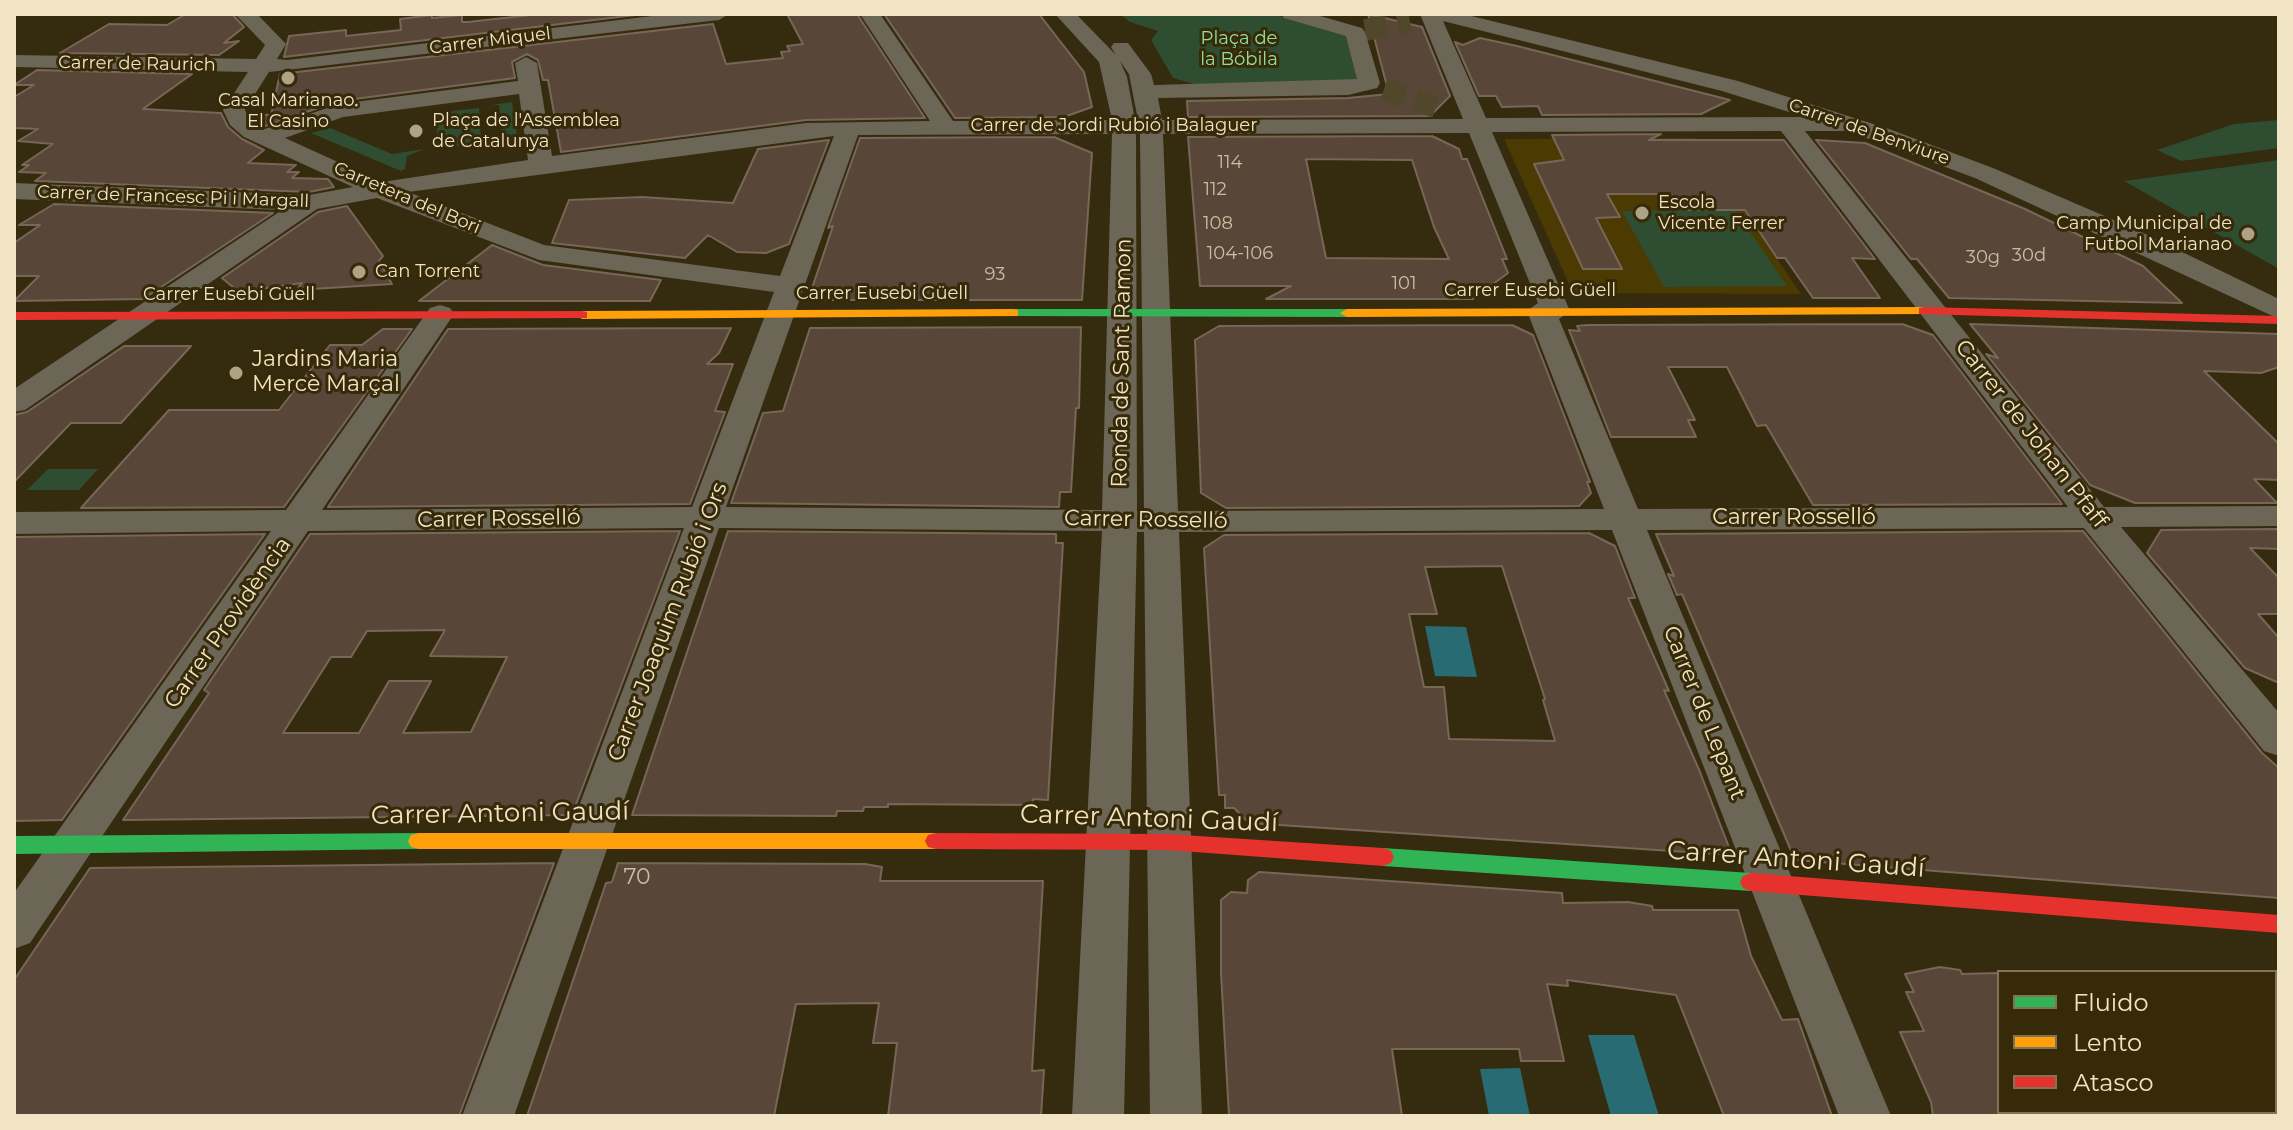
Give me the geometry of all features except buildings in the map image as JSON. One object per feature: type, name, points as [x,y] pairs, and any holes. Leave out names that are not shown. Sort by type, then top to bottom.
[{"type":"street","name":"Carretera del Bori","points":[[245,14],[276,44],[234,110],[243,125],[265,137],[378,189],[539,252],[669,272],[715,274],[785,300]]},
{"type":"street","name":"Carrer Miquel","points":[[260,68],[512,28],[719,14]]},
{"type":"street","points":[[870,14],[945,126]]},
{"type":"street","name":"Ronda de Sant Ramon","points":[[1065,14],[1109,60],[1138,125],[1159,312],[1161,521],[1176,1116]]},
{"type":"street","name":"Ronda de Sant Ramon","points":[[1090,14],[1133,61],[1146,93],[1138,125],[1123,313],[1119,520],[1098,1116]]},
{"type":"street","points":[[1146,93],[1180,89],[1376,87],[1370,79],[1360,31],[1291,14]]},
{"type":"street","name":"Carrer de Benviure","points":[[1438,14],[1730,86],[1853,124],[1984,173],[2128,236],[2279,310]]},
{"type":"street","points":[[1420,18],[1415,21],[1453,113],[1436,107]]},
{"type":"street","name":"Carrer de Lepant","points":[[1420,18],[1476,124],[1625,520],[1865,1116]]},
{"type":"street","points":[[512,28],[530,86],[541,165]]},
{"type":"street","name":"Carrer de Raurich","points":[[14,61],[260,68]]},
{"type":"street","points":[[265,137],[339,111],[530,86]]},
{"type":"street","name":"Carrer de Johan Pfaff","points":[[1787,124],[2094,517],[2262,699],[2279,741]]},
{"type":"street","name":"Carrer de Jordi Rubió i Balaguer","points":[[378,189],[806,130],[849,128],[1853,124]]},
{"type":"street","name":"Carrer Joaquim Rubió i Ors","points":[[488,1116],[586,839],[708,518],[849,128]]},
{"type":"street","name":"Carrer de Francesc Pi i Margall","points":[[14,191],[309,203],[378,189]]},
{"type":"street","points":[[14,403],[309,203]]},
{"type":"street","points":[[684,314],[694,290],[715,274]]},
{"type":"street","name":"Carrer Eusebi Güell","points":[[14,316],[684,314],[785,300],[1123,313],[1936,312],[2279,320]]},
{"type":"street","name":"Carrer Providència","points":[[14,930],[440,314]]},
{"type":"street","name":"Carrer Rosselló","points":[[14,523],[708,518],[1161,521],[2279,516]]},
{"type":"street","name":"Carrer Antoni Gaudí","points":[[14,845],[586,839],[1168,842],[1773,883],[2279,924]]},
{"type":"shaded area","name":"Escola Vicente Ferrer","points":[[1695,138],[1801,294],[1573,293],[1504,139]]},
{"type":"green space","name":"Plaça de la Bóbila","points":[[1120,14],[1271,14],[1340,32],[1347,35],[1358,81],[1194,84],[1173,78],[1151,40],[1158,31],[1130,22]]},
{"type":"green space","points":[[512,102],[519,149],[514,150],[512,143],[494,139],[503,137],[499,105],[491,105]]},
{"type":"green space","points":[[479,108],[481,140],[448,148],[438,146],[436,113]]},
{"type":"green space","points":[[2279,120],[2279,148],[2181,161],[2157,150],[2234,124]]},
{"type":"green space","points":[[330,128],[392,154],[424,149],[407,156],[405,169],[401,171],[311,133]]},
{"type":"green space","name":"Camp Municipal de Futbol Marianao","points":[[2279,160],[2279,269],[2124,181]]},
{"type":"green space","points":[[1735,210],[1787,286],[1664,287],[1622,211]]},
{"type":"green space","points":[[48,469],[98,469],[79,490],[27,490]]},
{"type":"water","points":[[1425,626],[1466,627],[1477,677],[1435,676]]},
{"type":"water","points":[[1588,1035],[1634,1035],[1659,1116],[1611,1116]]},
{"type":"water","points":[[1520,1068],[1530,1116],[1489,1116],[1480,1069]]},
{"type":"tunnel","points":[[1365,30],[1410,22]]},
{"type":"tunnel","points":[[1384,89],[1436,107]]},
{"type":"traffic: fast","points":[[1013,313],[1347,313]]},
{"type":"traffic: fast","points":[[14,845],[419,841]]},
{"type":"traffic: fast","points":[[1383,857],[1751,882]]},
{"type":"traffic: slow","points":[[1347,313],[1924,311]]},
{"type":"traffic: slow","points":[[582,315],[1013,313]]},
{"type":"traffic: slow","points":[[419,841],[936,841]]},
{"type":"traffic: jam","points":[[1924,311],[2279,320]]},
{"type":"traffic: jam","points":[[14,316],[582,315]]},
{"type":"traffic: jam","points":[[936,841],[1168,842],[1383,857]]},
{"type":"traffic: jam","points":[[1751,882],[2279,924]]},
{"type":"place","name":"Casal Marianao. El Casino","points":[[288,78]]},
{"type":"place","name":"Plaça de l'Assemblea de Catalunya","points":[[416,131]]},
{"type":"place","name":"Escola Vicente Ferrer","points":[[1642,213]]},
{"type":"place","name":"Camp Municipal de Futbol Marianao","points":[[2248,234]]},
{"type":"place","name":"Can Torrent","points":[[359,272]]},
{"type":"place","name":"Jardins Maria Mercè Marçal","points":[[236,373]]}]
